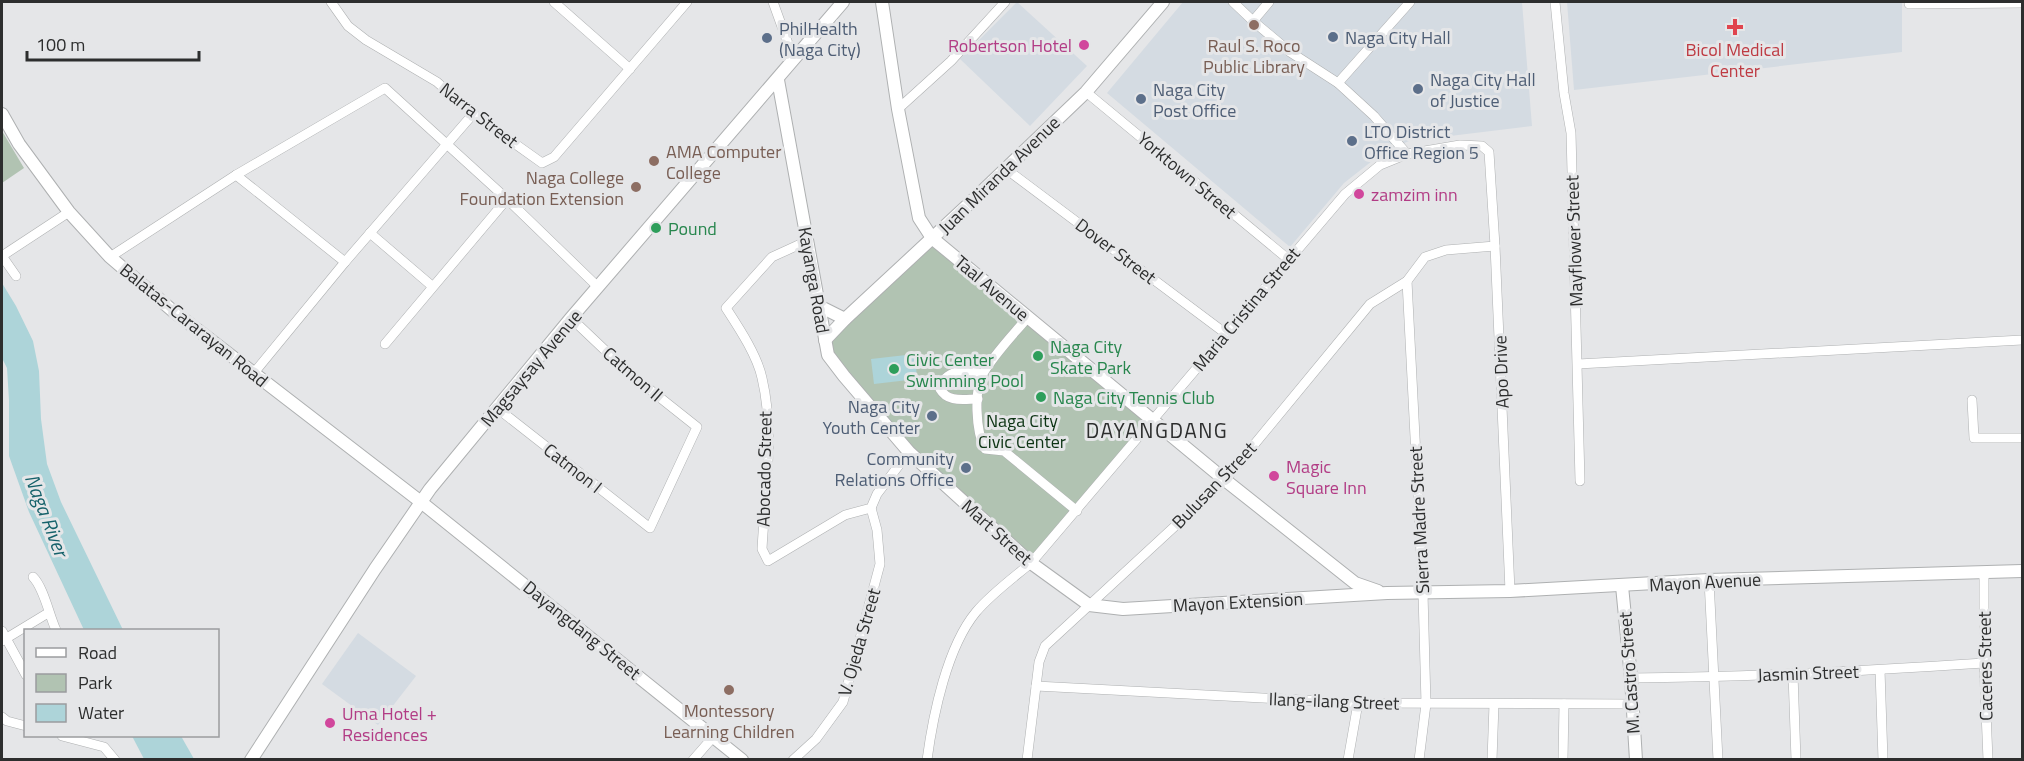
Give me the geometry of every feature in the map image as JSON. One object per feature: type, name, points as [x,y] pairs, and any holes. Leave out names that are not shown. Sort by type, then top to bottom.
[{"type":"street","name":"Narra Street","points":[[331,2],[348,26],[366,40],[437,82],[473,114],[542,163],[554,158],[684,3]]},
{"type":"street","points":[[554,2],[630,69]]},
{"type":"street","points":[[772,2],[794,60]]},
{"type":"street","name":"Magsaysay Avenue","points":[[252,759],[421,502],[571,318],[843,2]]},
{"type":"street","name":"Taal Avenue","points":[[882,2],[898,109],[919,218],[932,238],[1225,480],[1355,583],[1388,593]]},
{"type":"street","points":[[898,109],[951,61],[1005,2]]},
{"type":"street","name":"Juan Miranda Avenue","points":[[825,340],[844,319],[1086,92],[1163,2]]},
{"type":"street","points":[[1233,2],[1290,52],[1338,82],[1374,116],[1407,154]]},
{"type":"street","points":[[1253,21],[1269,2]]},
{"type":"street","points":[[1338,82],[1410,2]]},
{"type":"street","name":"Mayflower Street","points":[[1555,2],[1564,93],[1571,133],[1580,481]]},
{"type":"street","points":[[1908,4],[2022,3]]},
{"type":"street","name":"Kayanga Road","points":[[778,80],[828,355],[909,452]]},
{"type":"street","points":[[110,256],[236,175],[385,88],[507,199],[598,287]]},
{"type":"street","name":"Yorktown Street","points":[[1086,92],[1288,260]]},
{"type":"street","name":"Balatas-Cararayan Road","points":[[2,114],[19,144],[69,212],[110,256],[173,311],[421,502]]},
{"type":"street","points":[[253,374],[345,262],[473,114]]},
{"type":"street","name":"Maria Cristina Street","points":[[927,759],[931,727],[953,652],[960,636],[976,612],[1031,563],[1077,511],[1345,194],[1380,165],[1407,154],[1460,145],[1482,146],[1489,152]]},
{"type":"street","name":"Apo Drive","points":[[1489,152],[1496,246],[1510,591]]},
{"type":"street","name":"Dover Street","points":[[1006,169],[1226,333]]},
{"type":"street","points":[[236,175],[345,262]]},
{"type":"street","points":[[385,344],[507,199]]},
{"type":"street","points":[[16,276],[2,256],[69,212]]},
{"type":"street","points":[[370,233],[432,286]]},
{"type":"street","name":"Abocado Street","points":[[807,241],[772,257],[726,308],[744,338],[762,376],[769,423],[762,549],[768,561],[846,515],[871,508]]},
{"type":"street","name":"Bulusan Street","points":[[1027,759],[1039,662],[1045,646],[1225,480],[1370,304],[1407,281],[1425,257],[1446,250],[1496,246]]},
{"type":"street","name":"Sierra Madre Street","points":[[1407,281],[1423,593],[1426,704],[1419,759]]},
{"type":"street","points":[[819,306],[844,319]]},
{"type":"street","points":[[1028,316],[982,374],[976,413],[981,442],[985,450],[1004,452],[1077,511]]},
{"type":"street","name":"Catmon II","points":[[571,318],[629,373],[697,427],[650,528]]},
{"type":"street","points":[[1578,364],[2022,340]]},
{"type":"street","points":[[978,399],[951,399],[945,396],[940,389],[948,376],[957,372],[973,371],[982,374]]},
{"type":"street","points":[[1972,400],[1974,438],[2022,438]]},
{"type":"street","name":"Catmon I","points":[[497,408],[650,528]]},
{"type":"street","points":[[871,508],[877,495],[909,452]]},
{"type":"street","name":"Mart Street","points":[[909,452],[1031,563],[1089,605]]},
{"type":"street","name":"Dayangdang Street","points":[[421,502],[714,736],[734,757]]},
{"type":"street","name":"V. Ojeda Street","points":[[793,759],[816,739],[843,702],[880,564],[877,530],[871,508]]},
{"type":"street","name":"Mayon Avenue","points":[[1388,593],[1510,591],[1709,580],[2022,571]]},
{"type":"street","name":"Caceres Street","points":[[1984,572],[1984,663],[1988,759]]},
{"type":"street","points":[[33,577],[39,583],[56,629]]},
{"type":"street","points":[[1709,580],[1718,759]]},
{"type":"street","name":"M. Castro Street","points":[[1622,586],[1636,759]]},
{"type":"street","name":"Mayon Extension","points":[[1089,605],[1123,609],[1388,593]]},
{"type":"street","points":[[24,672],[3,636],[48,613]]},
{"type":"street","name":"Jasmin Street","points":[[1631,678],[1715,678],[1984,663]]},
{"type":"street","points":[[1880,670],[1883,759]]},
{"type":"street","points":[[1792,674],[1796,759]]},
{"type":"street","name":"Ilang-ilang Street","points":[[1036,686],[1358,703],[1632,704]]},
{"type":"street","points":[[1348,759],[1358,703]]},
{"type":"street","points":[[1492,759],[1494,704]]},
{"type":"street","points":[[1563,759],[1564,704]]},
{"type":"street","points":[[2,717],[7,721],[24,725]]},
{"type":"street","points":[[693,759],[714,736]]},
{"type":"street","points":[[69,737],[104,747],[115,759]]},
{"type":"shaded area","points":[[1017,2],[1087,66],[1030,126],[960,59]]},
{"type":"shaded area","points":[[1183,2],[1522,2],[1532,126],[1409,141],[1381,154],[1344,183],[1290,247],[1107,93]]},
{"type":"shaded area","name":"Bicol Medical Center","points":[[1567,2],[1902,2],[1902,52],[1574,90]]},
{"type":"shaded area","points":[[358,633],[416,676],[378,725],[322,684]]},
{"type":"green space","points":[[2,131],[24,168],[2,183]]},
{"type":"green space","name":"Naga City Civic Center","points":[[932,238],[1154,421],[1031,563],[909,452],[828,355],[825,340]]},
{"type":"water","name":"Naga River","points":[[2,283],[33,341],[39,371],[41,419],[47,464],[61,502],[123,629],[84,629],[29,512],[9,456],[7,368],[2,358]]},
{"type":"water","name":"Civic Center Swimming Pool","points":[[915,354],[917,379],[874,384],[871,359]]},
{"type":"water","points":[[133,737],[182,737],[194,759],[144,759]]},
{"type":"place","name":"Raul S. Roco Public Library","points":[[1254,25]]},
{"type":"place","name":"Bicol Medical Center","points":[[1735,27]]},
{"type":"place","name":"Naga City Hall","points":[[1333,37]]},
{"type":"place","name":"PhilHealth (Naga City)","points":[[767,38]]},
{"type":"place","name":"Robertson Hotel","points":[[1084,45]]},
{"type":"place","name":"Naga City Hall of Justice","points":[[1418,89]]},
{"type":"place","name":"Naga City Post Office","points":[[1141,99]]},
{"type":"place","name":"LTO District Office Region 5","points":[[1352,141]]},
{"type":"place","name":"AMA Computer College","points":[[654,161]]},
{"type":"place","name":"Naga College Foundation Extension","points":[[636,187]]},
{"type":"place","name":"zamzim inn","points":[[1359,194]]},
{"type":"place","name":"Pound","points":[[656,228]]},
{"type":"place","name":"Naga City Skate Park","points":[[1038,356]]},
{"type":"place","name":"Civic Center Swimming Pool","points":[[894,369]]},
{"type":"place","name":"Naga City Tennis Club","points":[[1041,397]]},
{"type":"place","name":"Naga City Youth Center","points":[[932,416]]},
{"type":"place","name":"Community Relations Office","points":[[966,468]]},
{"type":"place","name":"Magic Square Inn","points":[[1274,476]]},
{"type":"place","name":"Montessory Learning Children","points":[[729,690]]},
{"type":"place","name":"Uma Hotel + Residences","points":[[330,723]]},
{"type":"district","name":"DAYANGDANG","points":[[1157,430]]}]
